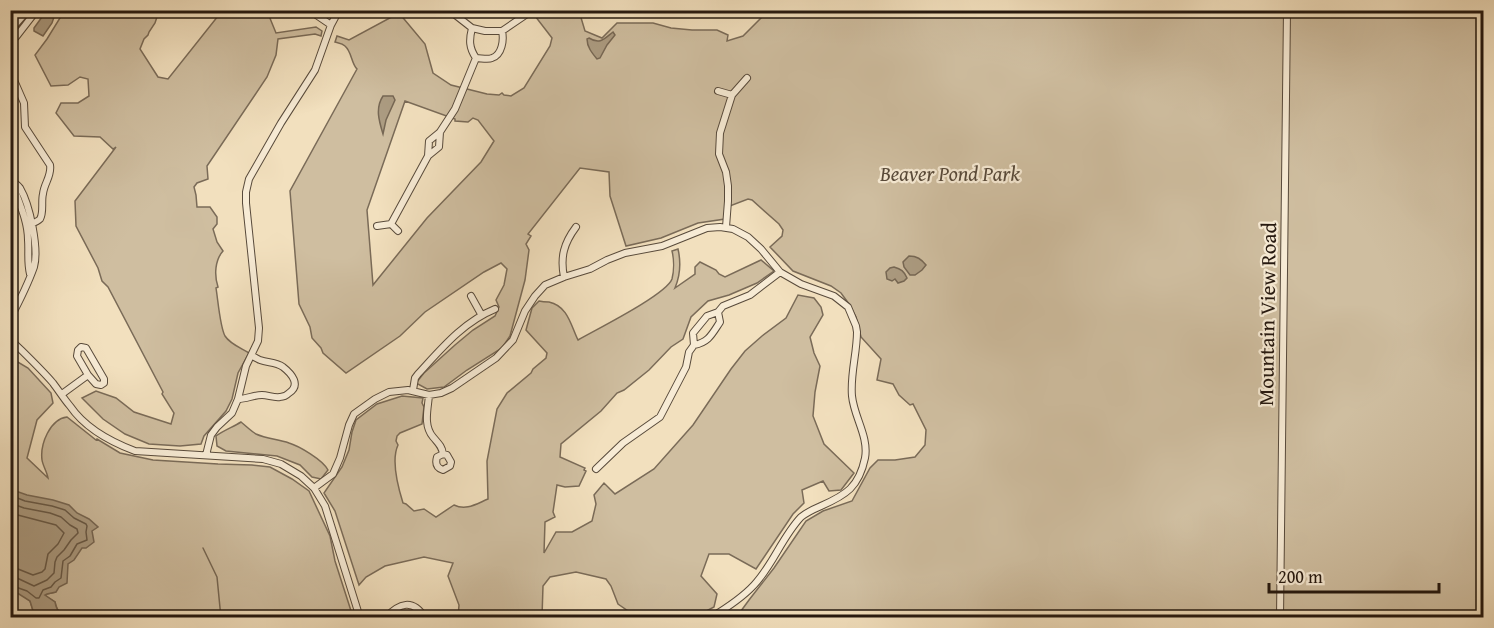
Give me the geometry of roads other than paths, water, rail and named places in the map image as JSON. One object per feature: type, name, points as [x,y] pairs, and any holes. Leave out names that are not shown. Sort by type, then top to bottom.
[{"type":"street","points":[[10,32],[28,10]]},
{"type":"street","points":[[10,40],[16,37],[37,10]]},
{"type":"street","points":[[309,10],[332,25]]},
{"type":"street","points":[[206,455],[211,435],[232,412],[238,399],[246,366],[258,341],[259,328],[246,203],[249,179],[315,70],[339,10]]},
{"type":"street","points":[[449,10],[472,28],[485,31],[502,31],[530,10]]},
{"type":"street","name":"Mountain View Road","points":[[1280,618],[1287,10]]},
{"type":"street","points":[[472,28],[469,38],[470,47],[476,58]]},
{"type":"street","points":[[476,58],[493,58],[499,53],[504,36],[502,31]]},
{"type":"street","points":[[428,156],[429,141],[440,132],[455,109],[476,58]]},
{"type":"street","points":[[10,71],[24,103],[27,132],[51,169],[42,194],[42,215],[40,219],[29,225]]},
{"type":"street","points":[[726,227],[729,201],[726,172],[719,154],[720,133],[732,95],[747,78]]},
{"type":"street","points":[[718,92],[732,95]]},
{"type":"street","points":[[391,224],[428,156],[439,147],[440,132]]},
{"type":"street","points":[[10,319],[34,266],[35,242],[29,225],[26,202],[19,186],[12,180]]},
{"type":"street","points":[[377,226],[391,224]]},
{"type":"street","points":[[391,224],[398,231]]},
{"type":"street","points":[[564,277],[562,252],[576,227]]},
{"type":"street","points":[[314,488],[333,474],[354,414],[389,392],[413,390],[429,395],[452,388],[496,358],[513,340],[525,311],[545,285],[625,253],[662,246],[707,228],[734,229],[748,237],[761,249],[780,272],[801,284],[834,296],[848,307],[857,332],[852,398],[866,445],[860,476],[852,487],[840,498],[806,513],[789,532],[754,586],[710,618]]},
{"type":"street","points":[[596,469],[623,443],[660,417],[686,368],[689,352],[694,345],[693,333],[707,316],[718,312],[723,306],[750,295],[780,272]]},
{"type":"street","points":[[471,297],[481,314]]},
{"type":"street","points":[[413,390],[415,378],[452,338],[481,314],[495,309]]},
{"type":"street","points":[[694,345],[703,343],[711,336],[720,322],[718,312]]},
{"type":"street","points":[[10,339],[62,394],[81,419],[118,444],[135,451],[263,459],[281,464],[300,476],[314,488],[325,506],[360,618]]},
{"type":"street","points":[[81,347],[86,348],[105,379],[104,383],[96,384],[88,375],[77,356],[81,347]]},
{"type":"street","points":[[238,399],[258,395],[279,397],[287,395],[295,384],[293,376],[282,366],[252,356]]},
{"type":"street","points":[[62,394],[88,375]]},
{"type":"street","points":[[429,395],[427,426],[444,454]]},
{"type":"street","points":[[385,618],[391,610],[406,604],[417,608],[425,618]]},
{"type":"water","points":[[51,15],[54,17],[52,23],[43,36],[34,31],[42,17]]},
{"type":"water","points":[[613,32],[615,35],[597,59],[587,39],[599,41]]},
{"type":"water","points":[[383,96],[393,96],[395,100],[386,120],[383,134],[378,110]]},
{"type":"water","points":[[909,256],[919,258],[926,265],[915,275],[910,275],[904,267],[903,262]]},
{"type":"water","points":[[894,267],[905,274],[907,278],[904,281],[898,283],[895,279],[892,281],[887,279],[886,272]]},
{"type":"water","points":[[10,489],[69,505],[98,527],[92,531],[94,542],[82,548],[74,560],[68,564],[67,583],[59,587],[56,592],[45,595],[55,602],[60,612],[70,617],[35,617],[30,601],[11,589]]},
{"type":"waterway","points":[[203,548],[217,577],[221,618]]},
{"type":"park label","name":"Beaver Pond Park","points":[[950,173]]}]
